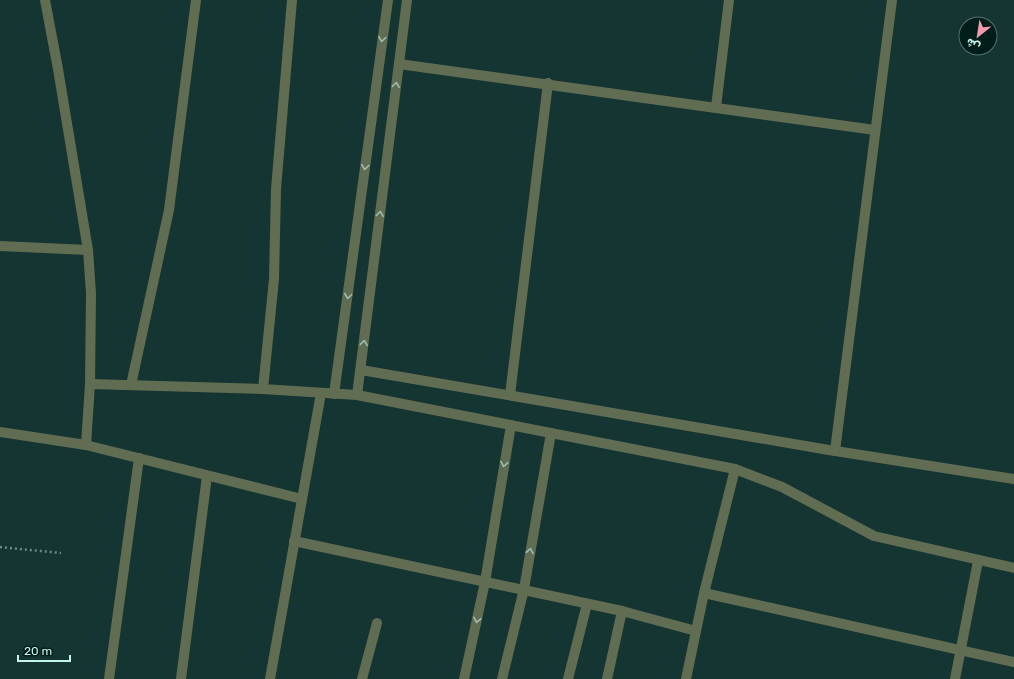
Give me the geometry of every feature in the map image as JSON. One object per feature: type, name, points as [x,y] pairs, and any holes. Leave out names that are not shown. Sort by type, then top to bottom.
[{"type":"street","points":[[45,0],[88,250],[91,293],[90,384],[86,445]]},
{"type":"street","points":[[131,385],[169,210],[196,0]]},
{"type":"street","points":[[263,389],[274,279],[276,189],[292,0]]},
{"type":"street","points":[[334,394],[388,0]]},
{"type":"street","points":[[356,396],[361,370],[407,0]]},
{"type":"street","points":[[716,107],[729,0]]},
{"type":"street","points":[[835,451],[892,0]]},
{"type":"street","points":[[399,64],[548,83],[876,130]]},
{"type":"street","points":[[510,395],[548,83]]},
{"type":"street","points":[[0,246],[88,250]]},
{"type":"street","points":[[361,370],[835,451],[1014,479]]},
{"type":"street","points":[[90,384],[263,389],[356,396],[735,469],[789,490],[874,536],[1014,568]]},
{"type":"street","points":[[270,679],[321,393]]},
{"type":"street","points":[[464,679],[485,582],[510,425]]},
{"type":"street","points":[[0,432],[86,445],[302,499]]},
{"type":"street","points":[[502,679],[524,589],[551,433]]},
{"type":"street","points":[[109,679],[139,458]]},
{"type":"street","points":[[686,679],[704,593],[735,469]]},
{"type":"street","points":[[181,679],[207,476]]},
{"type":"street","points":[[294,541],[524,589],[587,604],[622,610],[696,631]]},
{"type":"street","points":[[956,679],[978,561]]},
{"type":"street","points":[[704,593],[1014,662]]},
{"type":"street","points":[[568,679],[587,604]]},
{"type":"street","points":[[607,679],[622,610]]},
{"type":"street","points":[[362,679],[377,623]]},
{"type":"path","points":[[0,547],[61,553]]}]
